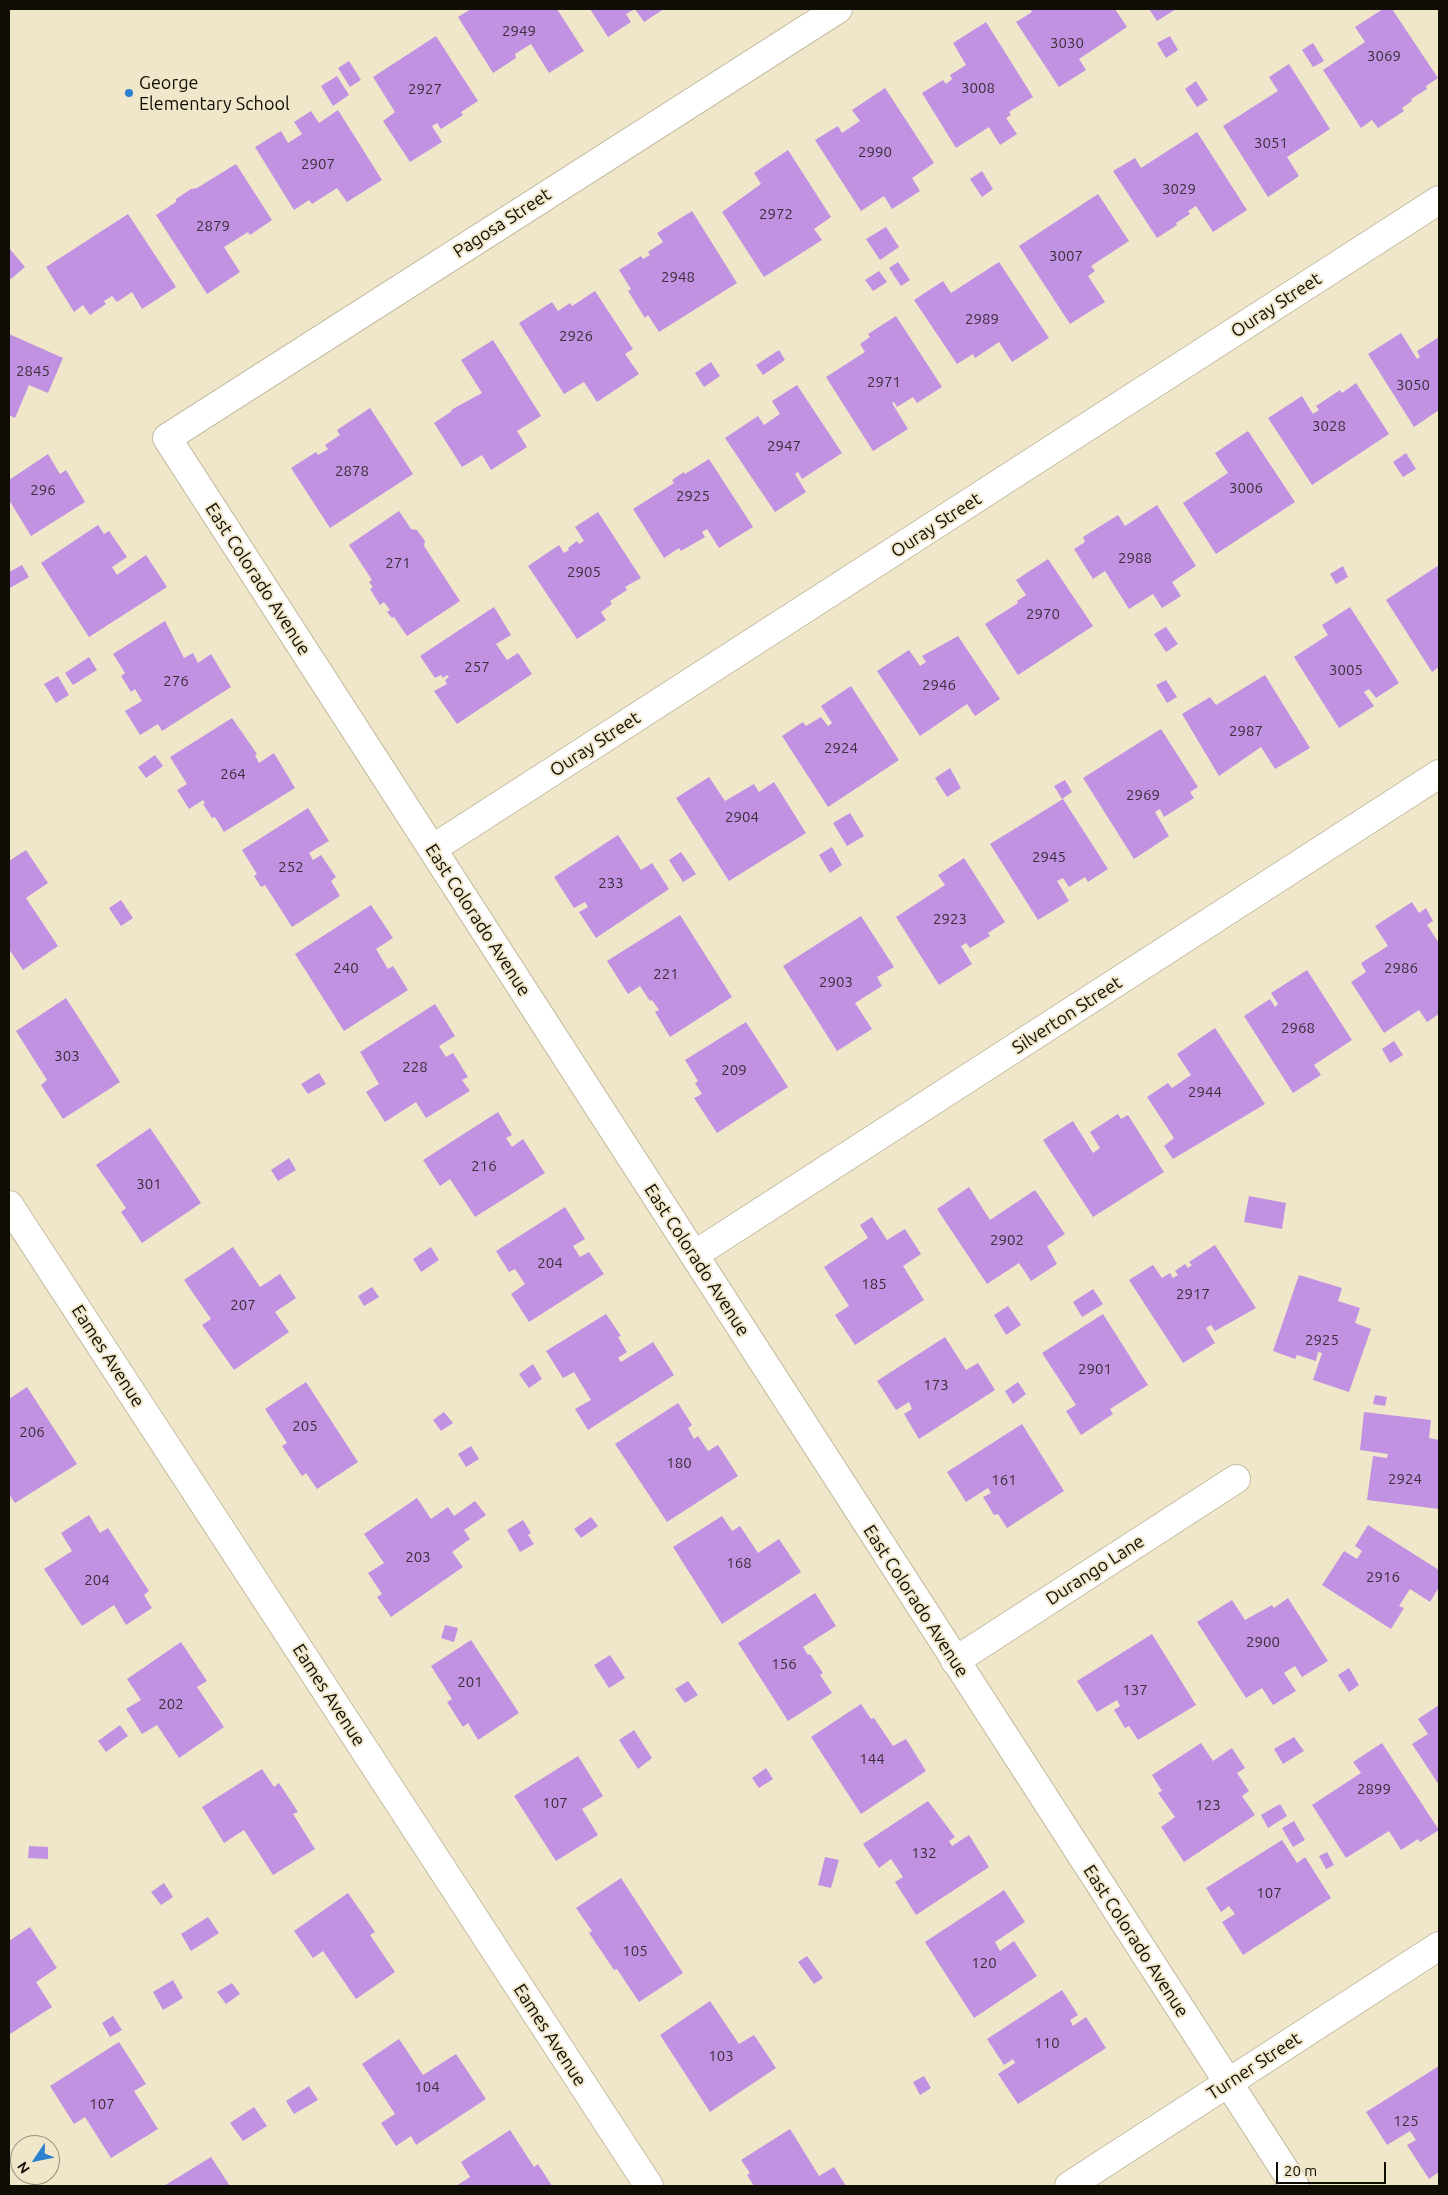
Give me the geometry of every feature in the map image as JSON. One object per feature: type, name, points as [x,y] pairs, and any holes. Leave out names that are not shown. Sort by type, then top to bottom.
[{"type":"street","name":"Pagosa Street","points":[[167,438],[838,9]]},
{"type":"street","name":"Ouray Street","points":[[432,849],[1439,200]]},
{"type":"street","name":"East Colorado Avenue","points":[[167,438],[1295,2186]]},
{"type":"street","name":"Silverton Street","points":[[694,1255],[1439,774]]},
{"type":"street","name":"Eames Avenue","points":[[9,1205],[649,2186]]},
{"type":"street","name":"Durango Lane","points":[[956,1661],[1236,1479]]},
{"type":"street","name":"Turner Street","points":[[1069,2186],[1439,1946]]},
{"type":"building","points":[[471,9],[557,9],[584,51],[549,73],[531,44],[515,54],[516,58],[493,73],[458,17]]},
{"type":"building","points":[[590,9],[635,9],[626,14],[631,22],[608,37]]},
{"type":"building","points":[[635,9],[664,9],[644,22]]},
{"type":"building","points":[[1030,9],[1115,9],[1127,27],[1079,59],[1086,70],[1059,87],[1016,22],[1032,12]]},
{"type":"building","points":[[1149,9],[1176,9],[1157,21]]},
{"type":"building","points":[[1383,9],[1392,9],[1438,78],[1426,86],[1427,89],[1411,99],[1412,101],[1402,108],[1404,111],[1378,128],[1372,120],[1361,128],[1323,70],[1365,42],[1355,27]]},
{"type":"building","points":[[986,22],[1033,97],[1009,112],[1011,115],[1006,118],[1017,134],[1000,145],[989,127],[956,148],[922,93],[943,80],[946,84],[952,79],[950,75],[966,65],[953,43]]},
{"type":"building","points":[[436,36],[478,101],[461,112],[463,115],[441,129],[437,123],[432,126],[442,142],[410,162],[383,121],[395,112],[373,77]]},
{"type":"building","points":[[1170,36],[1178,50],[1166,58],[1157,43]]},
{"type":"building","points":[[1313,43],[1324,61],[1313,67],[1302,50]]},
{"type":"building","points":[[349,61],[361,80],[350,87],[338,68]]},
{"type":"building","points":[[1289,64],[1330,129],[1287,157],[1299,176],[1268,197],[1223,126],[1278,91],[1269,77]]},
{"type":"building","points":[[337,76],[349,95],[333,106],[321,86]]},
{"type":"building","points":[[1196,81],[1208,100],[1197,107],[1185,89]]},
{"type":"building","points":[[885,88],[934,163],[912,178],[920,191],[892,209],[884,196],[861,211],[815,140],[838,126],[842,133],[860,121],[852,110]]},
{"type":"building","points":[[338,110],[382,180],[347,202],[337,188],[312,204],[309,200],[294,210],[255,147],[281,131],[288,143],[302,134],[294,122],[311,111],[319,123]]},
{"type":"building","points":[[1197,132],[1247,210],[1213,232],[1196,206],[1188,211],[1190,214],[1176,223],[1177,225],[1157,238],[1113,171],[1135,158],[1141,168]]},
{"type":"building","points":[[788,150],[831,217],[814,229],[822,240],[764,277],[722,212],[761,184],[754,173]]},
{"type":"building","points":[[236,164],[272,220],[250,235],[248,232],[224,247],[240,272],[207,294],[156,215],[191,189],[197,188]]},
{"type":"building","points":[[982,171],[993,189],[982,197],[970,179]]},
{"type":"building","points":[[1098,194],[1129,241],[1091,266],[1095,271],[1088,276],[1105,302],[1070,324],[1019,246]]},
{"type":"building","points":[[692,211],[737,283],[659,332],[648,315],[645,318],[628,291],[631,289],[619,270],[641,256],[643,259],[650,255],[648,252],[663,242],[657,233]]},
{"type":"building","points":[[128,214],[176,287],[142,309],[132,292],[117,302],[112,296],[104,301],[106,304],[90,315],[83,305],[74,312],[46,267]]},
{"type":"building","points":[[886,227],[899,247],[880,260],[866,239]]},
{"type":"building","points":[[10,249],[25,267],[11,279],[9,276]]},
{"type":"building","points":[[898,262],[910,280],[901,286],[889,268]]},
{"type":"building","points":[[999,262],[1049,338],[1012,362],[999,342],[975,358],[973,354],[957,364],[914,300],[943,281],[951,293]]},
{"type":"building","points":[[879,271],[887,282],[873,291],[865,280]]},
{"type":"building","points":[[595,291],[633,349],[625,354],[639,374],[597,402],[584,382],[564,394],[519,323],[552,302],[558,311],[570,303],[572,306]]},
{"type":"building","points":[[896,316],[942,387],[917,403],[913,397],[897,407],[894,402],[892,403],[908,429],[873,451],[826,377],[865,352],[860,344],[870,337],[868,334]]},
{"type":"building","points":[[1401,333],[1417,359],[1420,357],[1417,351],[1439,337],[1439,410],[1414,427],[1368,354]]},
{"type":"building","points":[[9,334],[63,358],[48,393],[29,385],[15,418],[9,415]]},
{"type":"building","points":[[493,340],[541,416],[517,431],[527,447],[491,470],[482,455],[462,467],[434,423],[451,410],[482,393],[461,360]]},
{"type":"building","points":[[779,350],[785,360],[763,375],[756,365]]},
{"type":"building","points":[[711,362],[720,376],[704,387],[695,373]]},
{"type":"building","points":[[1356,383],[1389,434],[1312,485],[1268,418],[1302,396],[1313,414],[1319,410],[1316,406],[1340,390],[1342,393]]},
{"type":"building","points":[[797,385],[842,453],[802,479],[798,472],[795,474],[806,492],[775,512],[725,438],[758,416],[764,425],[780,414],[772,401]]},
{"type":"building","points":[[370,408],[413,474],[330,528],[291,468],[316,452],[318,455],[328,449],[325,445],[340,435],[337,430]]},
{"type":"building","points":[[1248,431],[1295,502],[1216,554],[1183,503],[1228,473],[1215,453]]},
{"type":"building","points":[[1406,453],[1416,469],[1403,477],[1393,462]]},
{"type":"building","points":[[48,454],[60,474],[66,470],[85,502],[31,536],[9,500],[9,480]]},
{"type":"building","points":[[709,459],[753,527],[719,548],[707,529],[702,532],[705,537],[681,551],[679,548],[664,558],[633,509],[674,483],[672,480],[684,472],[685,474]]},
{"type":"building","points":[[1157,505],[1196,566],[1172,582],[1181,596],[1162,608],[1153,594],[1129,609],[1105,571],[1093,579],[1074,549],[1085,542],[1083,537],[1118,515],[1125,526]]},
{"type":"building","points":[[399,511],[411,529],[417,530],[425,541],[424,546],[460,601],[407,636],[394,617],[392,618],[387,612],[390,610],[384,602],[380,605],[370,589],[373,587],[369,582],[372,580],[349,545]]},
{"type":"building","points":[[598,512],[641,578],[625,587],[627,590],[610,601],[612,604],[601,612],[606,620],[577,639],[528,566],[559,545],[564,553],[577,541],[579,544],[584,541],[575,527]]},
{"type":"building","points":[[98,525],[104,534],[109,531],[127,557],[112,567],[117,575],[146,555],[167,587],[89,637],[41,563]]},
{"type":"building","points":[[1048,559],[1093,626],[1018,675],[985,624],[1018,603],[1017,601],[1026,595],[1016,580]]},
{"type":"building","points":[[22,565],[29,577],[10,588],[9,572]]},
{"type":"building","points":[[1439,565],[1439,667],[1432,672],[1386,600]]},
{"type":"building","points":[[1343,566],[1348,577],[1336,584],[1330,574]]},
{"type":"building","points":[[494,607],[511,635],[496,644],[507,660],[518,653],[532,674],[457,724],[434,691],[447,684],[445,680],[449,677],[447,675],[443,678],[441,675],[435,678],[420,656]]},
{"type":"building","points":[[1350,607],[1399,683],[1376,698],[1369,689],[1364,692],[1374,706],[1339,728],[1294,657],[1328,635],[1322,625]]},
{"type":"building","points":[[165,621],[184,658],[193,653],[198,663],[211,654],[231,687],[162,731],[158,724],[140,735],[125,711],[142,701],[135,689],[131,692],[121,676],[125,673],[113,654]]},
{"type":"building","points":[[1166,627],[1178,644],[1166,652],[1154,634]]},
{"type":"building","points":[[958,636],[1000,699],[975,716],[967,704],[920,736],[877,671],[909,650],[920,666],[926,662],[922,656]]},
{"type":"building","points":[[89,657],[97,670],[73,685],[65,673]]},
{"type":"building","points":[[1265,675],[1310,748],[1275,769],[1261,747],[1219,776],[1182,714],[1210,697],[1216,705]]},
{"type":"building","points":[[58,676],[69,695],[56,703],[44,684]]},
{"type":"building","points":[[1166,680],[1177,697],[1167,703],[1156,685]]},
{"type":"building","points":[[851,686],[899,760],[828,807],[782,736],[803,722],[806,726],[821,717],[828,726],[832,723],[821,706]]},
{"type":"building","points":[[232,718],[257,754],[255,755],[259,763],[274,753],[295,788],[224,832],[215,817],[212,818],[203,804],[205,803],[203,800],[189,809],[177,790],[187,784],[170,757]]},
{"type":"building","points":[[1161,729],[1198,787],[1190,792],[1194,798],[1164,817],[1160,809],[1155,812],[1169,836],[1134,859],[1083,778]]},
{"type":"building","points":[[155,755],[163,766],[146,778],[138,767]]},
{"type":"building","points":[[950,768],[961,788],[947,797],[935,778]]},
{"type":"building","points":[[709,777],[725,801],[754,784],[759,792],[774,782],[806,833],[729,881],[676,798]]},
{"type":"building","points":[[1065,780],[1072,792],[1062,799],[1054,786]]},
{"type":"building","points":[[1063,799],[1108,869],[1088,882],[1085,877],[1069,887],[1063,878],[1057,881],[1069,901],[1038,920],[990,844]]},
{"type":"building","points":[[308,808],[329,841],[309,853],[313,860],[321,855],[336,877],[331,881],[340,896],[292,927],[265,885],[261,887],[254,876],[257,874],[242,850]]},
{"type":"building","points":[[850,813],[864,836],[847,846],[833,823]]},
{"type":"building","points":[[618,835],[641,870],[652,863],[669,889],[596,938],[579,912],[588,907],[585,902],[574,908],[554,877]]},
{"type":"building","points":[[832,847],[842,865],[830,873],[819,855]]},
{"type":"building","points":[[26,850],[48,883],[26,898],[58,946],[23,970],[9,949],[9,861]]},
{"type":"building","points":[[681,852],[696,874],[683,882],[669,860]]},
{"type":"building","points":[[964,858],[1005,922],[988,933],[990,936],[970,948],[966,943],[961,946],[972,964],[939,985],[896,917],[945,885],[938,875]]},
{"type":"building","points":[[121,900],[133,918],[121,926],[109,908]]},
{"type":"building","points":[[1412,902],[1419,913],[1426,908],[1433,921],[1427,925],[1439,943],[1439,1014],[1427,1022],[1419,1010],[1384,1033],[1351,982],[1366,972],[1361,963],[1388,946],[1375,926]]},
{"type":"building","points":[[371,905],[393,938],[376,949],[388,969],[393,966],[408,990],[344,1031],[295,954]]},
{"type":"building","points":[[680,915],[732,997],[670,1037],[655,1012],[659,1010],[652,1000],[650,1001],[640,986],[628,994],[607,961]]},
{"type":"building","points":[[861,916],[894,967],[877,977],[882,986],[855,1003],[872,1029],[837,1051],[783,966]]},
{"type":"building","points":[[1307,970],[1352,1040],[1314,1065],[1321,1075],[1293,1093],[1244,1016],[1270,999],[1275,1007],[1278,1004],[1271,993]]},
{"type":"building","points":[[66,998],[120,1082],[63,1119],[41,1085],[47,1080],[16,1031]]},
{"type":"building","points":[[435,1004],[455,1036],[439,1046],[446,1057],[453,1053],[468,1077],[462,1080],[470,1091],[426,1118],[416,1102],[385,1122],[366,1092],[379,1084],[360,1052]]},
{"type":"building","points":[[746,1022],[788,1087],[717,1133],[694,1098],[702,1094],[695,1083],[698,1081],[685,1060]]},
{"type":"building","points":[[1215,1028],[1265,1104],[1173,1159],[1164,1146],[1174,1138],[1147,1097],[1168,1083],[1172,1088],[1191,1075],[1177,1054]]},
{"type":"building","points":[[1394,1041],[1403,1055],[1390,1063],[1382,1049]]},
{"type":"building","points":[[319,1073],[326,1084],[308,1094],[301,1084]]},
{"type":"building","points":[[498,1112],[512,1135],[506,1138],[512,1147],[523,1139],[545,1173],[475,1217],[450,1179],[440,1186],[423,1160]]},
{"type":"building","points":[[1118,1114],[1121,1119],[1128,1115],[1164,1172],[1093,1217],[1043,1140],[1073,1121],[1093,1153],[1100,1148],[1090,1132]]},
{"type":"building","points":[[150,1128],[201,1203],[142,1243],[121,1212],[126,1208],[96,1165]]},
{"type":"building","points":[[289,1158],[296,1170],[278,1181],[271,1170]]},
{"type":"building","points":[[969,1187],[990,1220],[1035,1190],[1065,1234],[1047,1246],[1057,1264],[1031,1281],[1019,1263],[987,1284],[937,1209]]},
{"type":"building","points":[[1249,1196],[1286,1203],[1282,1229],[1244,1222]]},
{"type":"building","points":[[565,1207],[585,1239],[573,1246],[580,1257],[589,1252],[604,1274],[529,1322],[511,1294],[525,1284],[515,1269],[509,1272],[496,1251]]},
{"type":"building","points":[[872,1217],[887,1240],[905,1229],[921,1254],[903,1266],[924,1300],[855,1345],[835,1315],[849,1306],[824,1267],[868,1238],[860,1225]]},
{"type":"building","points":[[1215,1245],[1256,1308],[1215,1331],[1211,1325],[1206,1328],[1215,1343],[1183,1363],[1129,1280],[1153,1265],[1162,1278],[1170,1273],[1173,1278],[1178,1275],[1175,1271],[1185,1264],[1188,1268],[1192,1265],[1189,1262]]},
{"type":"building","points":[[233,1247],[260,1287],[280,1274],[296,1298],[275,1312],[289,1332],[234,1370],[202,1325],[211,1319],[184,1280]]},
{"type":"building","points":[[431,1247],[439,1260],[421,1272],[413,1259]]},
{"type":"building","points":[[1299,1275],[1342,1288],[1338,1301],[1360,1308],[1355,1323],[1371,1329],[1349,1392],[1313,1380],[1322,1353],[1318,1352],[1316,1361],[1297,1355],[1295,1359],[1273,1351]]},
{"type":"building","points":[[372,1287],[379,1297],[364,1306],[358,1296]]},
{"type":"building","points":[[1093,1289],[1103,1304],[1082,1317],[1073,1302]]},
{"type":"building","points":[[1008,1306],[1021,1325],[1006,1335],[994,1315]]},
{"type":"building","points":[[606,1314],[621,1336],[618,1337],[627,1352],[618,1358],[621,1362],[653,1342],[674,1375],[588,1430],[575,1409],[591,1400],[574,1372],[563,1378],[546,1351]]},
{"type":"building","points":[[1103,1314],[1148,1385],[1110,1409],[1113,1414],[1081,1435],[1066,1411],[1076,1405],[1042,1353]]},
{"type":"building","points":[[945,1337],[966,1370],[978,1363],[995,1390],[919,1439],[904,1414],[912,1409],[909,1402],[896,1410],[877,1381]]},
{"type":"building","points":[[533,1364],[542,1379],[529,1388],[519,1374]]},
{"type":"building","points":[[306,1382],[358,1462],[317,1489],[306,1473],[302,1476],[282,1446],[287,1443],[265,1409]]},
{"type":"building","points":[[1018,1382],[1026,1394],[1013,1404],[1005,1391]]},
{"type":"building","points":[[27,1387],[77,1464],[15,1503],[9,1494],[9,1399]]},
{"type":"building","points":[[1375,1395],[1387,1397],[1385,1406],[1373,1404]]},
{"type":"building","points":[[678,1403],[692,1425],[688,1428],[694,1439],[698,1436],[708,1451],[718,1445],[738,1476],[667,1522],[615,1444]]},
{"type":"building","points":[[444,1412],[453,1423],[441,1431],[433,1420]]},
{"type":"building","points":[[1364,1412],[1431,1420],[1429,1438],[1439,1440],[1439,1509],[1367,1500],[1373,1456],[1387,1458],[1388,1454],[1360,1450]]},
{"type":"building","points":[[1022,1424],[1064,1491],[1007,1528],[998,1514],[994,1515],[983,1497],[991,1493],[988,1488],[966,1502],[947,1472]]},
{"type":"building","points":[[471,1446],[479,1459],[466,1467],[458,1454]]},
{"type":"building","points":[[417,1498],[431,1519],[448,1507],[454,1516],[475,1501],[486,1515],[464,1530],[470,1539],[452,1552],[463,1567],[391,1617],[377,1597],[382,1594],[368,1573],[384,1563],[364,1534]]},
{"type":"building","points":[[89,1515],[100,1533],[108,1528],[149,1591],[144,1595],[152,1608],[126,1625],[114,1605],[82,1626],[44,1569],[72,1551],[61,1533]]},
{"type":"building","points":[[722,1516],[732,1531],[740,1526],[758,1553],[779,1539],[801,1572],[722,1624],[673,1547]]},
{"type":"building","points":[[591,1517],[598,1526],[581,1538],[574,1529]]},
{"type":"building","points":[[523,1520],[531,1533],[528,1535],[534,1544],[520,1552],[507,1530]]},
{"type":"building","points":[[1368,1525],[1439,1570],[1439,1587],[1430,1602],[1410,1589],[1399,1606],[1404,1608],[1391,1629],[1322,1585],[1344,1551],[1357,1559],[1362,1551],[1355,1546]]},
{"type":"building","points":[[815,1593],[836,1626],[803,1647],[823,1673],[820,1675],[832,1693],[788,1721],[738,1643]]},
{"type":"building","points":[[1288,1598],[1328,1661],[1302,1677],[1295,1666],[1284,1673],[1296,1691],[1273,1705],[1262,1688],[1246,1698],[1197,1622],[1232,1600],[1245,1620],[1272,1605],[1274,1608]]},
{"type":"building","points":[[445,1625],[458,1628],[454,1642],[441,1638]]},
{"type":"building","points":[[1152,1634],[1196,1705],[1138,1740],[1129,1726],[1125,1728],[1114,1710],[1120,1706],[1117,1700],[1097,1712],[1077,1681]]},
{"type":"building","points":[[471,1640],[519,1713],[478,1740],[468,1723],[463,1727],[447,1702],[452,1699],[431,1666]]},
{"type":"building","points":[[181,1642],[207,1681],[197,1687],[224,1727],[179,1758],[157,1725],[142,1734],[126,1709],[141,1700],[127,1679]]},
{"type":"building","points":[[610,1655],[625,1678],[609,1688],[594,1665]]},
{"type":"building","points":[[1349,1668],[1359,1685],[1349,1692],[1338,1675]]},
{"type":"building","points":[[688,1681],[698,1695],[685,1703],[675,1689]]},
{"type":"building","points":[[861,1704],[871,1719],[874,1718],[893,1746],[906,1739],[926,1771],[861,1814],[811,1737]]},
{"type":"building","points":[[1439,1705],[1439,1785],[1412,1744],[1428,1734],[1418,1719]]},
{"type":"building","points":[[120,1725],[128,1736],[106,1752],[98,1741]]},
{"type":"building","points":[[634,1730],[652,1758],[638,1769],[619,1740]]},
{"type":"building","points":[[1294,1737],[1304,1751],[1283,1764],[1274,1749]]},
{"type":"building","points":[[1201,1743],[1213,1761],[1232,1748],[1245,1768],[1237,1773],[1249,1791],[1242,1796],[1255,1815],[1184,1862],[1161,1827],[1175,1817],[1158,1793],[1162,1791],[1152,1775]]},
{"type":"building","points":[[1382,1743],[1439,1830],[1420,1842],[1418,1839],[1401,1850],[1389,1831],[1346,1858],[1312,1805],[1361,1773],[1353,1762]]},
{"type":"building","points":[[578,1756],[603,1796],[582,1809],[598,1835],[556,1861],[514,1796]]},
{"type":"building","points":[[766,1768],[773,1779],[759,1788],[752,1778]]},
{"type":"building","points":[[262,1769],[274,1787],[279,1783],[298,1812],[293,1814],[315,1849],[273,1875],[244,1830],[224,1843],[202,1807]]},
{"type":"building","points":[[928,1801],[955,1837],[949,1841],[952,1846],[969,1835],[989,1867],[916,1915],[895,1882],[903,1877],[891,1859],[879,1868],[863,1844]]},
{"type":"building","points":[[1280,1804],[1287,1816],[1268,1828],[1261,1815]]},
{"type":"building","points":[[1294,1821],[1305,1840],[1293,1847],[1282,1828]]},
{"type":"building","points":[[1282,1840],[1297,1863],[1305,1857],[1331,1898],[1243,1955],[1222,1922],[1235,1914],[1229,1906],[1221,1912],[1206,1888]]},
{"type":"building","points":[[29,1846],[48,1847],[48,1859],[28,1858]]},
{"type":"building","points":[[1327,1852],[1334,1865],[1326,1869],[1319,1856]]},
{"type":"building","points":[[825,1857],[839,1860],[831,1888],[818,1885]]},
{"type":"building","points":[[621,1878],[683,1973],[639,2002],[617,1969],[614,1970],[589,1933],[592,1931],[576,1908]]},
{"type":"building","points":[[164,1883],[173,1897],[161,1905],[151,1892]]},
{"type":"building","points":[[1004,1890],[1025,1922],[995,1942],[1000,1951],[1014,1941],[1037,1976],[974,2018],[925,1942]]},
{"type":"building","points":[[348,1893],[375,1932],[370,1935],[395,1972],[356,1999],[323,1951],[313,1958],[294,1931]]},
{"type":"building","points":[[208,1917],[219,1933],[191,1951],[181,1934]]},
{"type":"building","points":[[30,1927],[57,1968],[36,1982],[52,2007],[10,2034],[9,1941]]},
{"type":"building","points":[[807,1956],[823,1978],[814,1984],[798,1962]]},
{"type":"building","points":[[173,1980],[183,1998],[163,2010],[153,1992]]},
{"type":"building","points":[[232,1983],[240,1994],[226,2004],[217,1992]]},
{"type":"building","points":[[1062,1990],[1078,2015],[1070,2020],[1073,2026],[1086,2017],[1106,2048],[1018,2104],[998,2074],[1015,2063],[1013,2059],[1004,2065],[987,2039]]},
{"type":"building","points":[[710,2001],[739,2044],[754,2035],[776,2068],[710,2112],[660,2035]]},
{"type":"building","points":[[113,2016],[122,2030],[110,2037],[102,2023]]},
{"type":"building","points":[[399,2039],[423,2075],[456,2054],[486,2099],[416,2145],[411,2136],[396,2146],[381,2123],[395,2114],[362,2064]]},
{"type":"building","points":[[119,2042],[146,2084],[134,2091],[158,2129],[111,2158],[85,2117],[74,2124],[50,2086]]},
{"type":"building","points":[[1439,2066],[1439,2172],[1429,2179],[1407,2145],[1416,2140],[1410,2131],[1387,2145],[1366,2112]]},
{"type":"building","points":[[924,2076],[931,2088],[920,2095],[913,2082]]},
{"type":"building","points":[[309,2086],[318,2100],[294,2114],[286,2101]]},
{"type":"building","points":[[254,2107],[267,2126],[243,2141],[230,2123]]},
{"type":"building","points":[[790,2129],[819,2176],[834,2167],[846,2186],[754,2186],[747,2175],[750,2173],[741,2160]]},
{"type":"building","points":[[510,2130],[534,2167],[538,2164],[552,2186],[456,2186],[470,2177],[461,2162]]},
{"type":"building","points":[[211,2157],[230,2186],[164,2186]]},
{"type":"place","name":"George Elementary School","points":[[129,93]]}]
